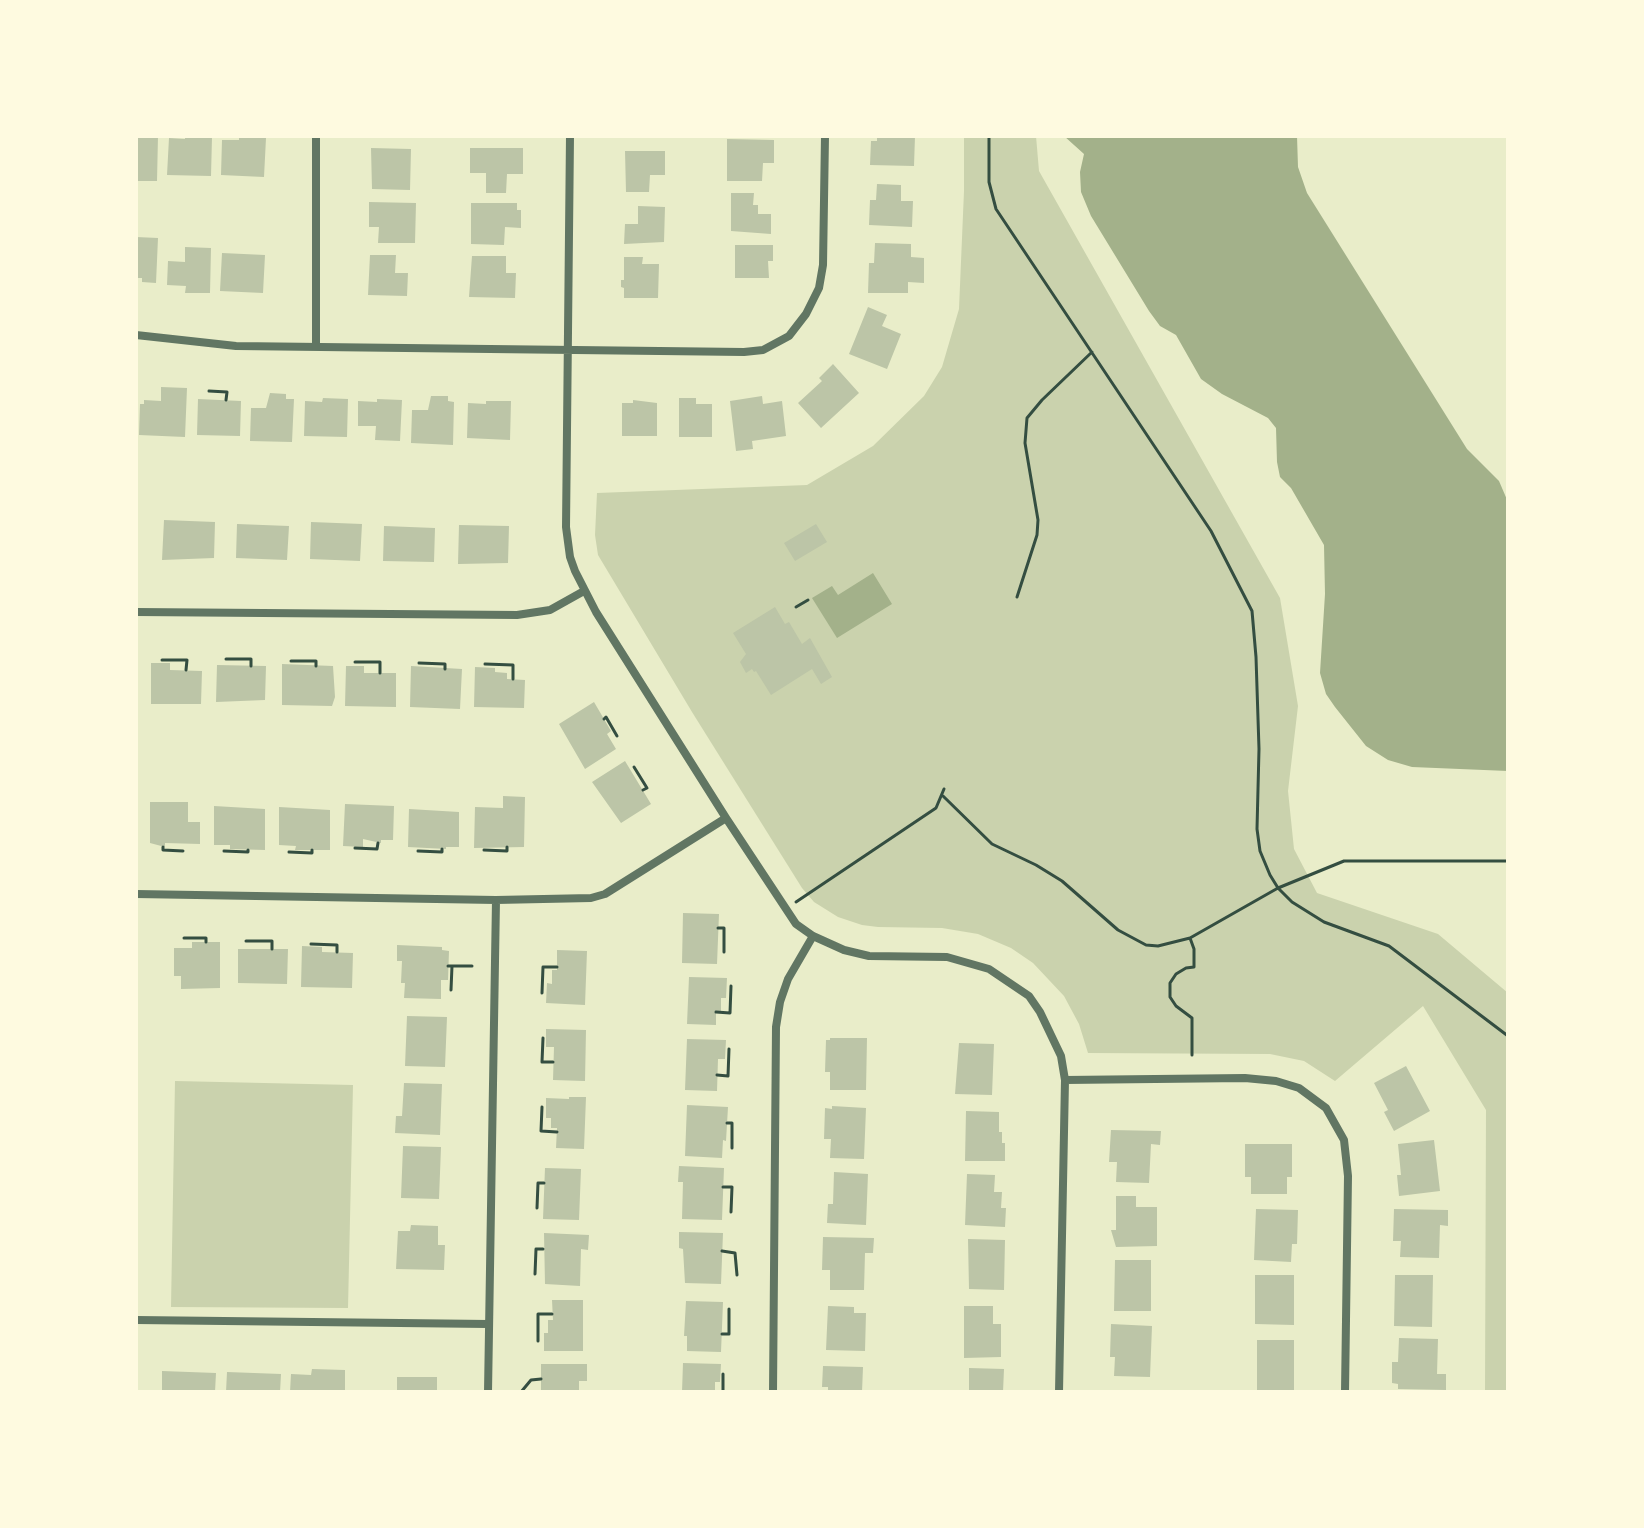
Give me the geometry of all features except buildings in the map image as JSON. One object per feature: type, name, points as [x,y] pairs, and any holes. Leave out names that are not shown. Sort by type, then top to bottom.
[{"type":"street","points":[[316,136],[316,346]]},
{"type":"street","points":[[570,136],[566,527],[570,557],[584,591],[796,924],[813,936],[844,950],[869,956],[947,957],[989,969],[1029,996],[1040,1012],[1061,1056],[1065,1080],[1059,1392]]},
{"type":"street","points":[[136,335],[236,346],[763,350],[789,336],[806,314],[819,288],[823,265],[825,136]]},
{"type":"street","points":[[136,612],[517,615],[550,610],[584,591]]},
{"type":"street","points":[[136,894],[574,900],[605,894],[726,818]]},
{"type":"street","points":[[488,1392],[496,900]]},
{"type":"street","points":[[773,1392],[776,1027],[788,979],[813,936]]},
{"type":"street","points":[[1065,1080],[1245,1078],[1276,1081],[1299,1088],[1326,1108],[1344,1140],[1348,1176],[1345,1392]]},
{"type":"street","points":[[136,1320],[488,1324]]},
{"type":"path","points":[[989,136],[989,182],[996,209],[1211,531],[1252,611],[1259,749],[1257,829],[1264,864],[1278,888],[1292,902],[1324,922],[1389,946],[1508,1036]]},
{"type":"path","points":[[1017,597],[1037,535],[1038,520],[1025,443],[1027,418],[1092,352]]},
{"type":"path","points":[[209,391],[227,392],[226,400]]},
{"type":"path","points":[[796,607],[808,600]]},
{"type":"path","points":[[226,659],[251,659],[251,666]]},
{"type":"path","points":[[162,660],[187,660],[186,670]]},
{"type":"path","points":[[291,661],[316,661],[316,666]]},
{"type":"path","points":[[355,662],[380,662],[380,673]]},
{"type":"path","points":[[419,663],[445,664],[445,669]]},
{"type":"path","points":[[485,664],[513,665],[513,679]]},
{"type":"path","points":[[604,719],[606,717],[617,736]]},
{"type":"path","points":[[634,767],[647,788],[643,790]]},
{"type":"path","points":[[796,902],[936,808],[944,789]]},
{"type":"path","points":[[943,796],[992,844],[1062,881],[1118,930],[1146,945],[1158,946],[1190,938],[1278,888],[1344,861],[1508,861]]},
{"type":"path","points":[[355,848],[377,849],[378,843]]},
{"type":"path","points":[[163,847],[163,850],[183,851]]},
{"type":"path","points":[[484,850],[507,851],[507,847]]},
{"type":"path","points":[[418,851],[442,852],[442,849]]},
{"type":"path","points":[[224,851],[248,850]]},
{"type":"path","points":[[289,852],[312,853],[312,850]]},
{"type":"path","points":[[718,928],[724,928],[724,952]]},
{"type":"path","points":[[184,938],[206,938],[206,942]]},
{"type":"path","points":[[1190,938],[1194,949],[1194,967],[1176,974],[1170,983],[1170,997],[1192,1018],[1192,1055]]},
{"type":"path","points":[[246,941],[272,941],[272,949]]},
{"type":"path","points":[[311,944],[337,945],[337,952]]},
{"type":"path","points":[[451,990],[450,966],[472,966]]},
{"type":"path","points":[[542,993],[543,967],[557,967]]},
{"type":"path","points":[[716,1012],[730,1013],[731,986]]},
{"type":"path","points":[[543,1038],[542,1062],[553,1062]]},
{"type":"path","points":[[717,1075],[728,1076],[729,1049]]},
{"type":"path","points":[[542,1107],[541,1131],[557,1132]]},
{"type":"path","points":[[727,1123],[732,1123],[732,1148]]},
{"type":"path","points":[[537,1208],[538,1183],[544,1183]]},
{"type":"path","points":[[723,1187],[732,1187],[731,1212]]},
{"type":"path","points":[[535,1274],[536,1249],[543,1249]]},
{"type":"path","points":[[722,1251],[735,1253],[737,1275]]},
{"type":"path","points":[[722,1334],[729,1334],[729,1309]]},
{"type":"path","points":[[538,1341],[538,1314],[552,1314]]},
{"type":"path","points":[[723,1374],[723,1392]]},
{"type":"path","points":[[521,1392],[531,1380],[541,1379]]},
{"type":"shaded area","points":[[964,136],[1036,136],[1039,171],[1280,598],[1298,706],[1288,791],[1294,849],[1317,893],[1438,934],[1508,993],[1508,1392],[1485,1392],[1486,1110],[1423,1006],[1335,1081],[1304,1061],[1270,1054],[1088,1053],[1079,1024],[1064,996],[1033,963],[1011,948],[978,934],[942,928],[878,927],[838,917],[814,902],[802,888],[598,555],[595,535],[597,493],[807,485],[873,446],[924,396],[942,367],[959,309]]},
{"type":"shaded area","points":[[1064,136],[1297,136],[1298,167],[1307,193],[1467,449],[1499,481],[1508,502],[1508,771],[1412,767],[1388,760],[1366,746],[1335,707],[1326,694],[1320,673],[1325,594],[1324,545],[1291,488],[1280,477],[1276,428],[1268,418],[1201,379],[1176,335],[1160,326],[1149,311],[1091,216],[1081,192],[1080,172],[1084,154]]},
{"type":"shaded area","points":[[873,573],[892,604],[837,638],[812,598],[832,586],[838,595]]},
{"type":"shaded area","points":[[175,1081],[353,1085],[348,1308],[171,1307]]}]
